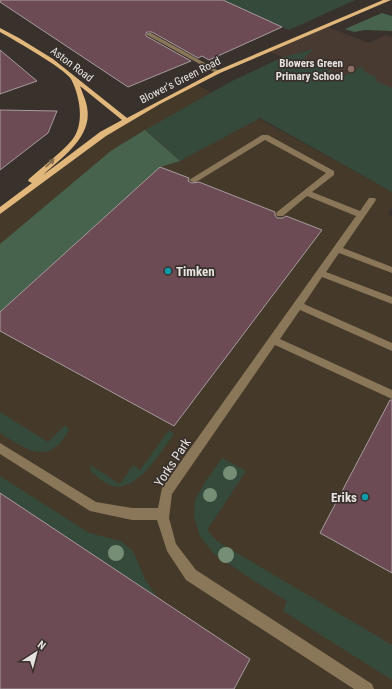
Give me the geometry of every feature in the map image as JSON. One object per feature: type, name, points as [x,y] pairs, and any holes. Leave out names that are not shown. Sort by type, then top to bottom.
[{"type":"main road","name":"Blower's Green Road","points":[[1,210],[103,134],[218,72],[388,0]]},
{"type":"main road","name":"Aston Road","points":[[0,30],[21,40],[127,121]]},
{"type":"main road","points":[[1,210],[76,140],[83,124],[84,107],[74,79]]},
{"type":"street","points":[[149,34],[218,72]]},
{"type":"street","points":[[193,180],[265,137],[330,173],[280,214]]},
{"type":"street","points":[[306,193],[362,215]]},
{"type":"street","name":"Yorks Park","points":[[367,689],[191,575],[171,547],[163,514],[166,492],[372,200]]},
{"type":"street","points":[[338,249],[392,270]]},
{"type":"street","points":[[321,273],[392,301]]},
{"type":"street","points":[[298,305],[392,347]]},
{"type":"street","points":[[273,340],[392,395]]},
{"type":"street","points":[[0,448],[94,507],[132,514],[163,514]]},
{"type":"shaded area","name":"Blowers Green Primary School","points":[[325,26],[369,43],[386,35],[392,37],[392,105],[268,51]]},
{"type":"shaded area","points":[[196,84],[392,192],[392,208],[388,214],[392,216],[392,689],[0,689],[0,211],[103,134]]},
{"type":"green space","points":[[223,0],[355,0],[289,30]]},
{"type":"green space","points":[[382,13],[392,16],[392,31],[365,30],[354,32],[345,29]]},
{"type":"green space","points":[[314,49],[304,58],[343,77],[360,67],[365,69],[363,71],[378,78],[374,80],[392,88],[392,192],[260,118],[180,161],[145,130],[232,81],[283,57]]},
{"type":"green space","points":[[145,130],[180,161],[160,167],[0,312],[0,244],[112,150]]},
{"type":"green space","points":[[0,412],[48,442],[65,425],[69,430],[54,448],[45,452],[37,452],[19,445],[0,433]]},
{"type":"green space","points":[[169,430],[174,434],[155,461],[138,478],[129,484],[119,487],[109,485],[91,472],[90,465],[120,484],[133,465],[140,470]]},
{"type":"green space","points":[[222,458],[246,471],[207,530],[217,541],[392,645],[392,680],[283,611],[287,601],[213,553],[200,536],[194,517],[195,500],[205,482]]},
{"type":"green space","points":[[0,476],[89,533],[121,541],[133,551],[146,581],[157,597],[0,493]]},
{"type":"building","points":[[0,0],[223,0],[282,27],[209,60],[202,56],[198,58],[152,32],[147,32],[146,36],[191,61],[128,87],[0,2]]},
{"type":"building","points":[[0,50],[37,81],[0,94]]},
{"type":"building","points":[[0,110],[57,111],[48,133],[0,170]]},
{"type":"building","name":"Timken","points":[[160,167],[189,178],[188,181],[192,183],[199,182],[275,212],[277,218],[283,218],[286,216],[322,230],[174,426],[0,331],[0,312]]},
{"type":"building","name":"Eriks","points":[[390,400],[392,400],[392,573],[320,533]]},
{"type":"building","points":[[0,493],[250,659],[234,689],[0,689]]},
{"type":"place","name":"Blowers Green Primary School","points":[[351,69]]},
{"type":"place","name":"Timken","points":[[168,271]]},
{"type":"place","name":"Eriks","points":[[365,497]]}]
